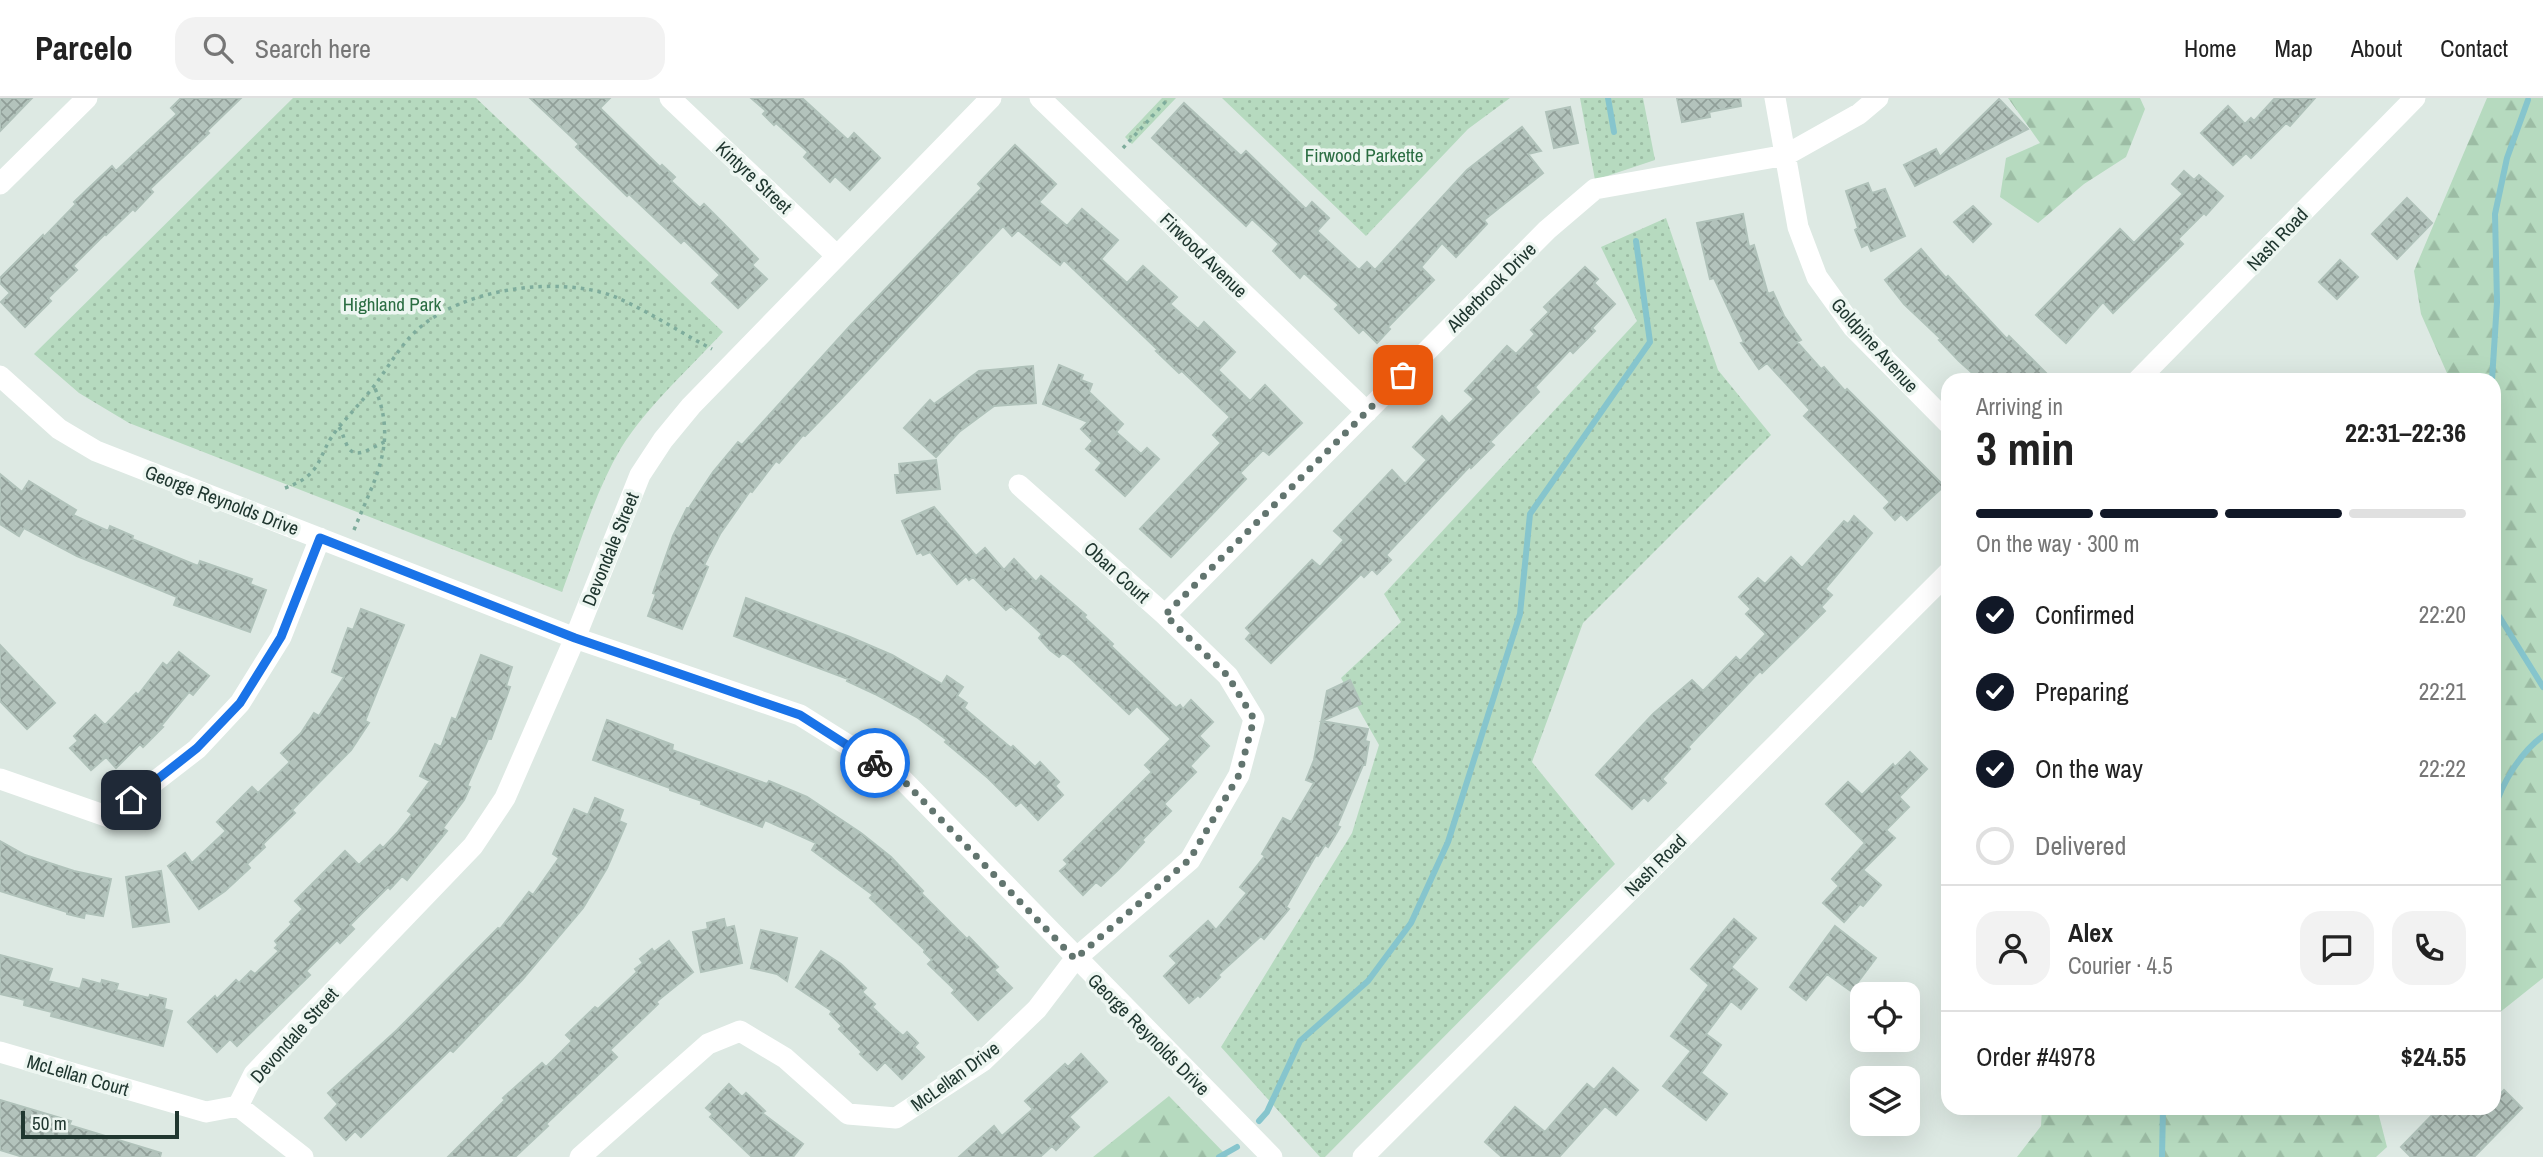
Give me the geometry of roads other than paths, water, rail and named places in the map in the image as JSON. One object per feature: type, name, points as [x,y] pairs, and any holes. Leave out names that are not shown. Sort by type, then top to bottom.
[{"type":"street","points":[[0,184],[87,98]]},
{"type":"street","name":"Kintyre Street","points":[[670,98],[837,256]]},
{"type":"street","name":"Devondale Street","points":[[238,1106],[254,1074],[473,846],[505,798],[575,638],[640,475],[663,440],[691,407],[991,98]]},
{"type":"street","name":"Firwood Avenue","points":[[1040,98],[1367,412]]},
{"type":"street","name":"Goldpine Avenue","points":[[1775,98],[1798,226],[1817,278],[1853,327],[1941,416]]},
{"type":"street","name":"Alderbrook Drive","points":[[1165,615],[1547,230],[1595,189],[1786,155],[1858,114],[1878,98]]},
{"type":"street","name":"Nash Road","points":[[2145,373],[2415,98]]},
{"type":"street","name":"George Reynolds Drive","points":[[0,376],[58,429],[96,451],[575,638],[800,715],[902,779],[1075,959],[1272,1157]]},
{"type":"street","name":"Oban Court","points":[[1019,485],[1165,615],[1228,676],[1254,719],[1239,775],[1190,859],[1075,959]]},
{"type":"street","points":[[0,779],[108,817],[197,748],[240,703],[281,637],[320,538]]},
{"type":"street","name":"Nash Road","points":[[1363,1157],[1941,580]]},
{"type":"street","name":"McLellan Drive","points":[[580,1157],[708,1044],[740,1031],[785,1058],[848,1114],[895,1118],[982,1061],[1037,1009],[1075,959]]},
{"type":"street","name":"McLellan Court","points":[[0,1052],[206,1112],[238,1106]]},
{"type":"street","points":[[238,1106],[303,1157]]},
{"type":"waterway","points":[[1608,98],[1614,132]]},
{"type":"waterway","points":[[2492,373],[2497,302],[2495,214],[2507,158],[2528,100]]},
{"type":"waterway","points":[[1259,1121],[1267,1112],[1300,1041],[1368,981],[1411,923],[1448,842],[1520,614],[1530,514],[1650,342],[1636,241]]},
{"type":"waterway","points":[[2501,619],[2543,687]]},
{"type":"waterway","points":[[2501,792],[2513,769],[2543,736]]},
{"type":"waterway","points":[[2162,1157],[2163,1115]]},
{"type":"waterway","points":[[1219,1157],[1237,1147]]},
{"type":"park label","name":"Firwood Parkette","points":[[1364,155]]},
{"type":"park label","name":"Highland Park","points":[[392,304]]}]
